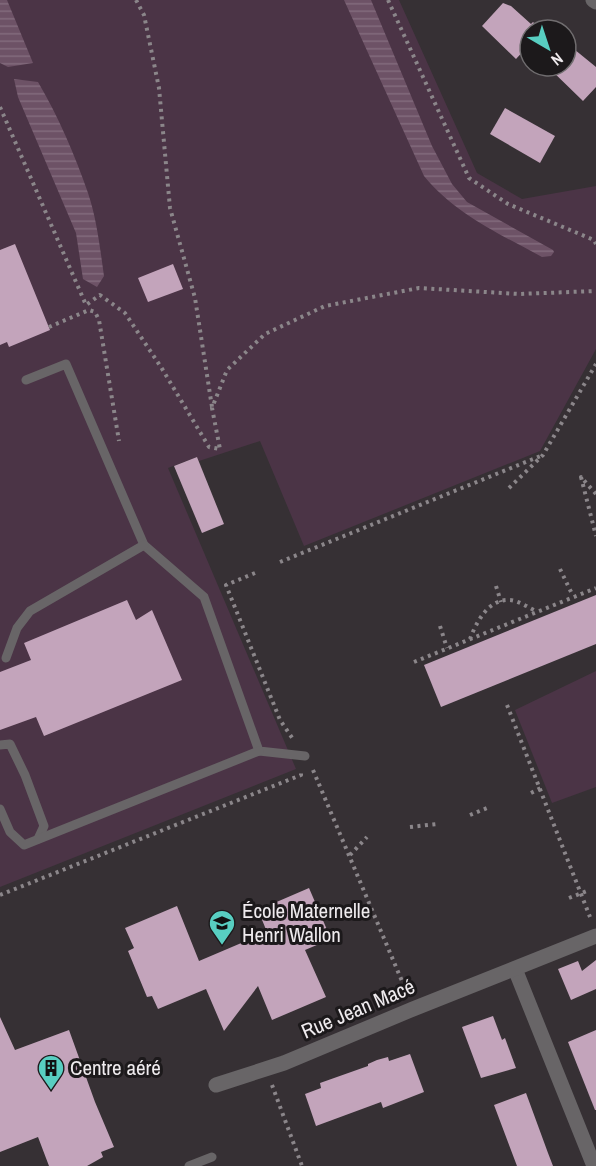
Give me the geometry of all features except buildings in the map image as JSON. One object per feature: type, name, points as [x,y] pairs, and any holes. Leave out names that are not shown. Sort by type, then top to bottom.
[{"type":"street","name":"Rue Jean Macé","points":[[216,1085],[265,1069],[515,969],[594,929]]},
{"type":"street","points":[[515,969],[594,1166]]},
{"type":"lane","points":[[26,380],[66,364],[144,545],[204,597],[259,751]]},
{"type":"lane","points":[[6,658],[17,628],[30,611],[144,545]]},
{"type":"lane","points":[[0,745],[10,744],[25,775],[44,826],[38,839]]},
{"type":"lane","points":[[0,809],[10,832],[24,845],[259,751],[305,756]]},
{"type":"lane","points":[[189,1166],[212,1157]]},
{"type":"path","points":[[0,107],[86,305],[100,295],[125,313],[161,367],[209,447],[220,449],[195,298],[170,207],[159,88],[144,15],[136,0]]},
{"type":"path","points":[[388,0],[468,178],[508,204],[594,240],[596,244]]},
{"type":"path","points":[[212,408],[227,370],[266,334],[326,306],[419,288],[519,294],[596,291]]},
{"type":"path","points":[[49,327],[89,310],[95,312],[99,320],[120,449],[107,458]]},
{"type":"path","points":[[508,488],[543,455],[596,364]]},
{"type":"path","points":[[280,562],[543,455]]},
{"type":"path","points":[[596,494],[581,477],[596,536]]},
{"type":"path","points":[[560,569],[573,596]]},
{"type":"path","points":[[255,573],[226,585],[280,720],[317,777],[413,1009]]},
{"type":"path","points":[[496,586],[501,602]]},
{"type":"path","points":[[414,662],[596,588]]},
{"type":"path","points":[[469,639],[477,622],[491,605],[510,600],[537,611]]},
{"type":"path","points":[[440,626],[447,648]]},
{"type":"path","points":[[507,705],[594,929]]},
{"type":"path","points":[[0,895],[301,774],[305,756]]},
{"type":"path","points":[[531,793],[541,788]]},
{"type":"path","points":[[470,815],[487,808]]},
{"type":"path","points":[[410,826],[436,824]]},
{"type":"path","points":[[350,855],[367,837]]},
{"type":"path","points":[[568,898],[587,891]]},
{"type":"path","points":[[265,1069],[302,1166]]},
{"type":"shaded area","points":[[0,0],[399,0],[477,173],[522,199],[596,186],[596,349],[540,451],[304,546],[260,441],[199,461],[197,457],[168,468],[296,769],[0,887]]},
{"type":"shaded area","points":[[0,0],[7,0],[33,63],[8,67],[0,63]]},
{"type":"shaded area","points":[[344,0],[371,0],[432,146],[452,184],[467,202],[553,250],[551,256],[542,257],[479,222],[450,201],[424,176]]},
{"type":"shaded area","points":[[14,79],[38,82],[78,164],[91,203],[100,245],[104,276],[97,287],[83,279],[76,233],[18,97]]},
{"type":"shaded area","points":[[596,671],[596,787],[552,803],[515,710]]},
{"type":"place","name":"École Maternelle Henri Wallon","points":[[222,946]]},
{"type":"place","name":"Centre aéré","points":[[51,1091]]}]
